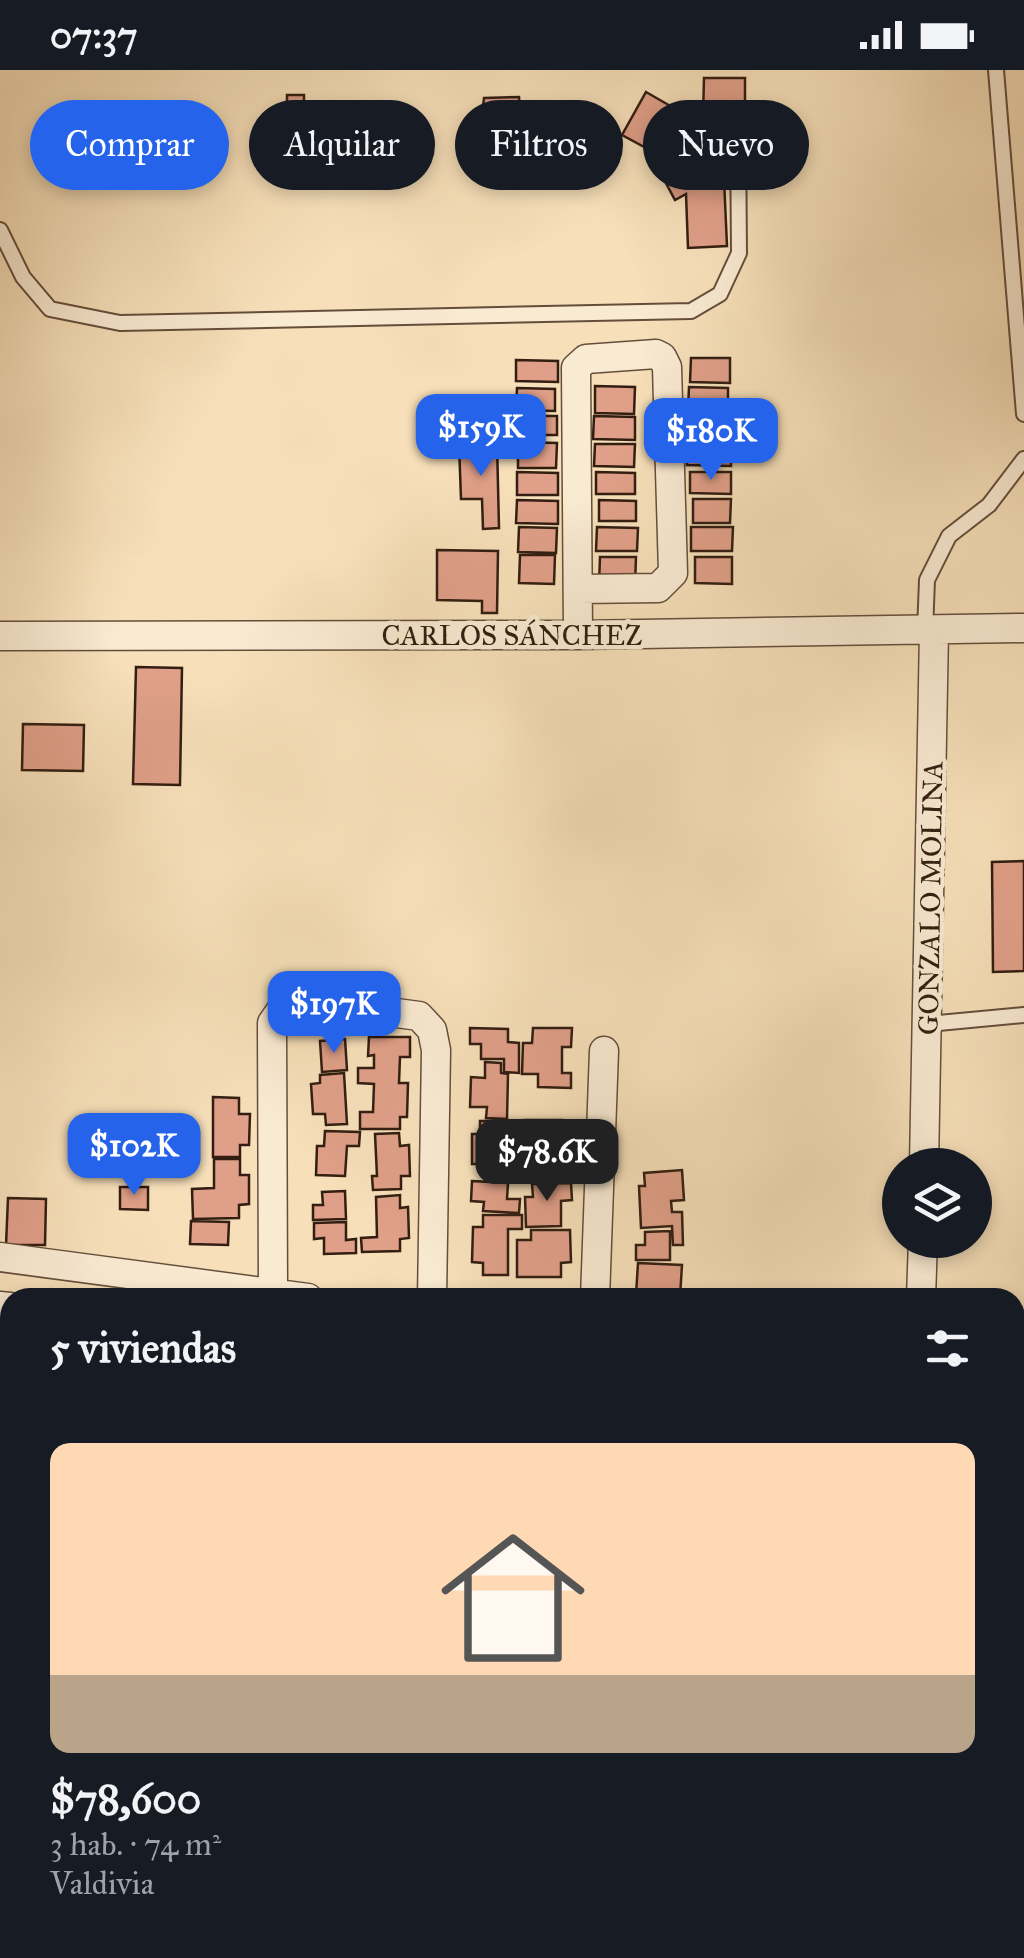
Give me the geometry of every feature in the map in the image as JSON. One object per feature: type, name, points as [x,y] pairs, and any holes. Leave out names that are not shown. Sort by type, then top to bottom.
[{"type":"street","points":[[578,636],[576,368],[586,359],[656,354],[668,367],[673,573],[658,588],[579,589]]},
{"type":"street","name":"CARLOS SÁNCHEZ","points":[[0,636],[578,636],[1024,628]]},
{"type":"street","name":"GONZALO MOLINA","points":[[924,1148],[930,631]]},
{"type":"street","points":[[273,1288],[272,1024],[282,1010],[299,1000],[419,1016],[432,1030],[436,1050],[432,1288]]},
{"type":"street","points":[[595,1288],[604,1051]]},
{"type":"street","points":[[0,1257],[242,1288]]},
{"type":"street","points":[[921,1288],[922,1258]]},
{"type":"lane","points":[[996,70],[1024,414]]},
{"type":"lane","points":[[0,230],[23,278],[50,308],[120,323],[691,311],[720,294],[739,252],[738,190]]},
{"type":"lane","points":[[930,631],[927,580],[950,536],[989,504],[1024,460]]},
{"type":"lane","points":[[928,1024],[1024,1015]]},
{"type":"building","points":[[704,78],[745,78],[745,100],[703,100]]},
{"type":"building","points":[[646,92],[660,100],[643,100],[643,146],[623,133]]},
{"type":"building","points":[[287,95],[304,95],[304,100],[287,100]]},
{"type":"building","points":[[519,97],[519,100],[484,100]]},
{"type":"building","points":[[670,190],[724,190],[727,246],[688,248],[686,194],[675,200]]},
{"type":"building","points":[[691,358],[730,358],[730,383],[690,382]]},
{"type":"building","points":[[516,360],[558,361],[558,382],[516,381]]},
{"type":"building","points":[[595,386],[635,387],[634,414],[595,413]]},
{"type":"building","points":[[689,387],[728,388],[728,410],[688,410]]},
{"type":"building","points":[[517,388],[555,389],[555,411],[516,410]]},
{"type":"building","points":[[516,416],[557,416],[557,435],[515,435]]},
{"type":"building","points":[[594,416],[635,417],[635,440],[593,439]]},
{"type":"building","points":[[691,417],[730,418],[729,439],[690,439]]},
{"type":"building","points":[[518,442],[557,443],[556,468],[518,468]]},
{"type":"building","points":[[497,443],[499,528],[483,529],[482,499],[461,499],[459,444]]},
{"type":"building","points":[[595,444],[635,444],[634,467],[594,466]]},
{"type":"building","points":[[688,444],[731,444],[731,466],[687,465]]},
{"type":"building","points":[[517,472],[558,473],[558,495],[517,495]]},
{"type":"building","points":[[596,472],[635,473],[635,494],[596,494]]},
{"type":"building","points":[[690,472],[731,472],[731,494],[690,493]]},
{"type":"building","points":[[693,499],[731,499],[730,523],[693,523]]},
{"type":"building","points":[[517,500],[558,501],[558,524],[516,523]]},
{"type":"building","points":[[599,500],[636,501],[636,521],[599,521]]},
{"type":"building","points":[[519,527],[557,528],[556,553],[518,552]]},
{"type":"building","points":[[597,527],[638,528],[637,551],[596,551]]},
{"type":"building","points":[[691,527],[733,527],[732,551],[691,551]]},
{"type":"building","points":[[437,550],[498,551],[497,613],[482,613],[482,601],[437,600]]},
{"type":"building","points":[[520,555],[555,555],[554,584],[519,583]]},
{"type":"building","points":[[600,557],[636,557],[635,585],[599,584]]},
{"type":"building","points":[[695,557],[732,557],[732,584],[695,583]]},
{"type":"building","points":[[136,667],[182,668],[180,785],[133,784]]},
{"type":"building","points":[[23,724],[84,725],[83,771],[22,770]]},
{"type":"building","points":[[1024,861],[1024,971],[993,972],[992,862]]},
{"type":"building","points":[[470,1028],[508,1029],[508,1042],[519,1043],[519,1073],[504,1072],[504,1059],[481,1059],[481,1044],[470,1044]]},
{"type":"building","points":[[533,1028],[572,1028],[571,1047],[562,1047],[562,1073],[571,1073],[571,1088],[538,1087],[538,1074],[522,1074],[523,1043],[532,1043]]},
{"type":"building","points":[[369,1037],[410,1037],[410,1057],[400,1057],[399,1083],[408,1083],[407,1117],[400,1117],[400,1129],[360,1129],[360,1112],[373,1112],[374,1084],[358,1083],[358,1068],[374,1068],[374,1055],[368,1056]]},
{"type":"building","points":[[345,1039],[347,1070],[322,1072],[320,1041]]},
{"type":"building","points":[[485,1062],[501,1063],[501,1073],[508,1074],[507,1119],[486,1118],[487,1107],[470,1107],[471,1077],[485,1078]]},
{"type":"building","points":[[344,1073],[347,1124],[326,1125],[325,1114],[313,1114],[311,1084],[320,1083],[320,1075]]},
{"type":"building","points":[[213,1097],[239,1098],[239,1114],[250,1114],[249,1145],[240,1145],[240,1157],[213,1157]]},
{"type":"building","points":[[525,1120],[562,1120],[562,1133],[572,1133],[571,1167],[562,1167],[562,1181],[522,1180],[523,1160],[534,1160],[535,1139],[524,1139]]},
{"type":"building","points":[[480,1121],[506,1121],[507,1179],[485,1179],[485,1164],[472,1164],[472,1134],[480,1134]]},
{"type":"building","points":[[325,1131],[360,1132],[359,1146],[347,1146],[345,1176],[316,1175],[317,1146],[324,1146]]},
{"type":"building","points":[[399,1133],[400,1146],[409,1145],[410,1176],[401,1176],[401,1189],[373,1190],[372,1176],[377,1176],[375,1134]]},
{"type":"building","points":[[214,1159],[240,1159],[240,1175],[249,1175],[249,1204],[239,1205],[239,1218],[193,1219],[192,1189],[214,1188]]},
{"type":"building","points":[[682,1170],[684,1200],[671,1201],[672,1212],[682,1212],[683,1245],[673,1245],[672,1226],[641,1228],[639,1186],[645,1186],[644,1173]]},
{"type":"building","points":[[472,1181],[508,1183],[507,1199],[520,1199],[519,1213],[483,1211],[484,1202],[471,1201]]},
{"type":"building","points":[[571,1183],[572,1200],[561,1201],[561,1226],[526,1227],[525,1197],[533,1197],[532,1184]]},
{"type":"building","points":[[120,1187],[148,1187],[148,1210],[120,1209]]},
{"type":"building","points":[[345,1191],[346,1219],[313,1220],[313,1205],[323,1205],[322,1192]]},
{"type":"building","points":[[400,1195],[400,1208],[408,1207],[409,1238],[400,1239],[400,1251],[362,1252],[361,1238],[377,1237],[376,1197]]},
{"type":"building","points":[[8,1198],[46,1199],[45,1245],[6,1245]]},
{"type":"building","points":[[483,1215],[522,1215],[522,1229],[508,1229],[508,1275],[483,1275],[483,1263],[472,1262],[473,1227],[483,1227]]},
{"type":"building","points":[[191,1221],[229,1222],[228,1245],[190,1244]]},
{"type":"building","points":[[346,1222],[346,1240],[356,1239],[356,1253],[324,1254],[324,1238],[314,1239],[314,1223]]},
{"type":"building","points":[[531,1230],[570,1230],[571,1262],[561,1263],[561,1277],[517,1277],[517,1240],[531,1240]]},
{"type":"building","points":[[670,1231],[670,1260],[636,1260],[636,1245],[645,1245],[645,1232]]},
{"type":"building","points":[[638,1263],[682,1265],[681,1288],[636,1288]]}]
